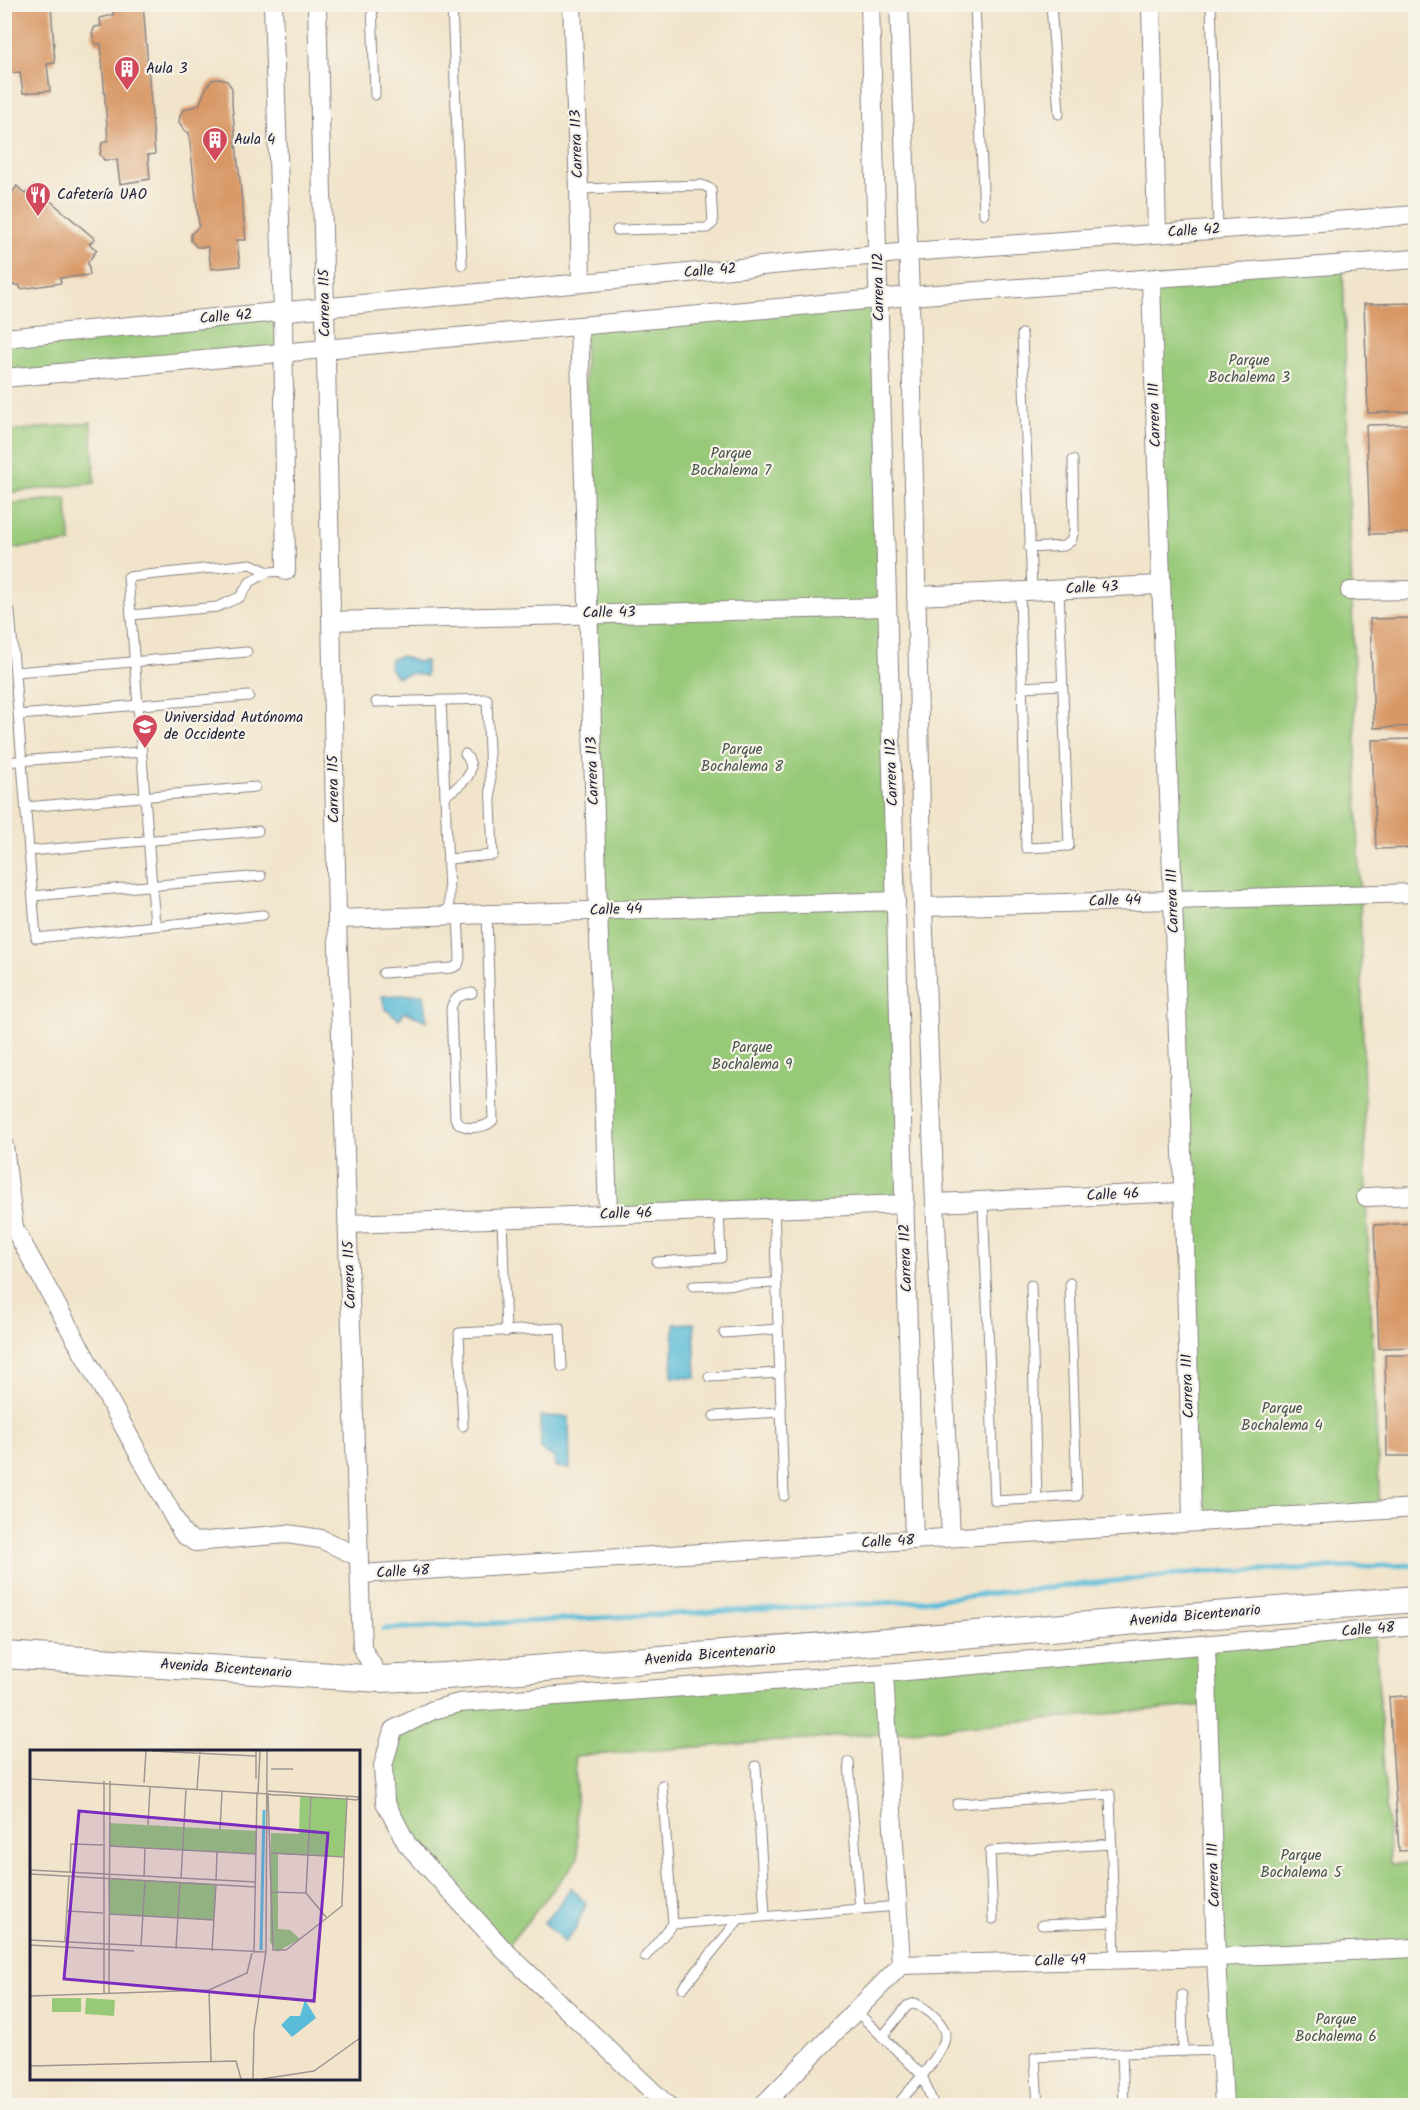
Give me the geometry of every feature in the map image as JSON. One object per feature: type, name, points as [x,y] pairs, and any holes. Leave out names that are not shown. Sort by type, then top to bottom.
[{"type":"main road","name":"Avenida Bicentenario","points":[[4,1655],[380,1679],[457,1675],[1416,1599]]},
{"type":"street","points":[[273,4],[284,353],[277,572]]},
{"type":"street","name":"Carrera 115","points":[[317,4],[337,919],[362,1648],[380,1679]]},
{"type":"street","name":"Carrera 113","points":[[572,4],[580,283]]},
{"type":"street","name":"Carrera 112","points":[[870,4],[914,1540]]},
{"type":"street","name":"Carrera 112","points":[[899,4],[909,252],[923,907],[951,1537]]},
{"type":"street","points":[[1151,4],[1157,233]]},
{"type":"street","name":"Calle 42","points":[[4,338],[909,252],[1416,215]]},
{"type":"street","points":[[4,378],[910,297],[1416,259]]},
{"type":"street","name":"Carrera 111","points":[[1151,279],[1183,1192],[1192,1522]]},
{"type":"street","name":"Carrera 113","points":[[579,327],[608,1215]]},
{"type":"street","name":"Calle 43","points":[[916,596],[1160,585]]},
{"type":"street","points":[[1350,591],[1416,590]]},
{"type":"street","name":"Calle 43","points":[[331,621],[887,607]]},
{"type":"street","name":"Calle 44","points":[[923,907],[1416,893]]},
{"type":"street","name":"Calle 44","points":[[337,919],[896,901]]},
{"type":"street","points":[[4,1146],[9,1229],[183,1534],[195,1542],[287,1533],[321,1539],[360,1566]]},
{"type":"street","name":"Calle 46","points":[[935,1203],[1183,1192]]},
{"type":"street","points":[[1366,1197],[1416,1195]]},
{"type":"street","name":"Calle 46","points":[[348,1224],[905,1204]]},
{"type":"street","name":"Calle 48","points":[[360,1566],[593,1561],[1416,1508]]},
{"type":"street","name":"Calle 48","points":[[668,2106],[504,1950],[407,1844],[385,1802],[382,1766],[393,1730],[433,1710],[459,1703],[884,1673],[1416,1626]]},
{"type":"street","name":"Carrera 111","points":[[1206,1645],[1216,1957],[1224,2106]]},
{"type":"street","points":[[762,2106],[901,1965],[884,1673]]},
{"type":"street","name":"Calle 49","points":[[901,1965],[1216,1957],[1416,1948]]},
{"type":"lane","points":[[372,4],[375,95]]},
{"type":"lane","points":[[452,4],[462,265]]},
{"type":"lane","points":[[975,4],[984,214]]},
{"type":"lane","points":[[1051,4],[1059,114]]},
{"type":"lane","points":[[1211,4],[1218,229]]},
{"type":"lane","points":[[579,189],[702,185],[711,189],[713,223],[707,228],[617,230]]},
{"type":"lane","points":[[1022,334],[1029,548],[1022,687],[1026,848],[1069,846],[1059,590]]},
{"type":"lane","points":[[1029,548],[1064,546],[1071,541],[1074,531],[1073,460]]},
{"type":"lane","points":[[155,925],[128,578],[250,564],[277,572]]},
{"type":"lane","points":[[131,615],[217,607],[240,597],[250,582],[277,572]]},
{"type":"lane","points":[[4,612],[10,612],[36,938],[263,915]]},
{"type":"lane","points":[[15,672],[247,652]]},
{"type":"lane","points":[[1022,687],[1062,684]]},
{"type":"lane","points":[[19,715],[249,696]]},
{"type":"lane","points":[[376,702],[487,699],[493,855],[448,859]]},
{"type":"lane","points":[[383,973],[452,968],[458,965],[460,958],[448,859],[441,700]]},
{"type":"lane","points":[[4,762],[142,752]]},
{"type":"lane","points":[[446,795],[470,775],[471,766],[465,754]]},
{"type":"lane","points":[[26,807],[255,787]]},
{"type":"lane","points":[[29,851],[258,831]]},
{"type":"lane","points":[[33,896],[261,876]]},
{"type":"lane","points":[[472,993],[461,995],[454,1000],[451,1008],[455,1118],[462,1127],[486,1126],[493,1119],[487,914]]},
{"type":"lane","points":[[983,1201],[995,1501],[1077,1496],[1070,1283]]},
{"type":"lane","points":[[774,1208],[784,1496]]},
{"type":"lane","points":[[657,1262],[721,1258],[719,1210]]},
{"type":"lane","points":[[502,1218],[506,1332]]},
{"type":"lane","points":[[693,1286],[776,1282]]},
{"type":"lane","points":[[1031,1285],[1037,1499]]},
{"type":"lane","points":[[463,1426],[459,1334],[560,1328],[562,1367]]},
{"type":"lane","points":[[724,1333],[777,1329]]},
{"type":"lane","points":[[709,1377],[779,1373]]},
{"type":"lane","points":[[714,1416],[781,1412]]},
{"type":"lane","points":[[849,1762],[860,1909]]},
{"type":"lane","points":[[756,1766],[765,1916]]},
{"type":"lane","points":[[662,1785],[673,1924]]},
{"type":"lane","points":[[957,1804],[1110,1794],[1114,1959]]},
{"type":"lane","points":[[993,1919],[990,1851],[1112,1844]]},
{"type":"lane","points":[[645,1957],[673,1924],[898,1906]]},
{"type":"lane","points":[[684,1988],[740,1918]]},
{"type":"lane","points":[[1042,1925],[1114,1922]]},
{"type":"lane","points":[[1182,1995],[1183,2051]]},
{"type":"lane","points":[[882,2037],[907,2006],[915,2003],[942,2026],[945,2036],[942,2046],[922,2075],[896,2106]]},
{"type":"lane","points":[[856,2011],[922,2075],[934,2106]]},
{"type":"lane","points":[[1038,2106],[1035,2057],[1221,2050]]},
{"type":"lane","points":[[1122,2053],[1124,2106]]},
{"type":"green space","points":[[1343,264],[1366,1197],[1380,1510],[1192,1522],[1151,279]]},
{"type":"green space","points":[[879,300],[905,1204],[608,1214],[584,327]]},
{"type":"green space","points":[[283,312],[284,353],[5,378],[5,338]]},
{"type":"green space","points":[[91,422],[95,483],[5,493],[5,432]]},
{"type":"green space","points":[[66,498],[71,543],[5,549],[5,504]]},
{"type":"green space","points":[[1375,1630],[1390,1864],[1415,1863],[1415,2105],[1224,2105],[1207,1705],[888,1733],[575,1756],[578,1859],[504,1950],[407,1844],[385,1802],[393,1730],[433,1710]]},
{"type":"water","points":[[400,656],[418,662],[426,661],[426,676],[413,673],[397,677],[389,667],[390,660]]},
{"type":"water","points":[[424,994],[427,1021],[405,1012],[399,1019],[385,1009],[382,996]]},
{"type":"water","points":[[694,1323],[696,1378],[672,1377],[674,1324]]},
{"type":"water","points":[[540,1416],[569,1417],[570,1469],[555,1467],[554,1457],[541,1450]]},
{"type":"water","points":[[571,1887],[586,1904],[575,1930],[564,1943],[544,1922],[558,1907]]},
{"type":"building","points":[[4,4],[51,4],[55,63],[47,64],[50,91],[23,93],[20,72],[9,73]]},
{"type":"building","name":"Aula 3","points":[[116,4],[143,4],[155,154],[148,155],[150,179],[120,184],[117,160],[104,160],[100,154],[102,143],[108,140],[101,44],[95,44],[92,33],[95,27],[101,26],[100,18],[113,15]]},
{"type":"building","name":"Aula 4","points":[[212,80],[227,81],[232,88],[246,240],[237,240],[240,266],[211,269],[208,247],[197,247],[191,241],[191,234],[199,226],[189,133],[179,122],[183,110],[199,105]]},
{"type":"building","name":"Cafetería UAO","points":[[17,186],[25,194],[33,186],[95,239],[89,244],[97,250],[88,262],[90,275],[60,278],[61,283],[21,289],[19,285],[7,285],[4,263],[4,198],[8,198]]},
{"type":"building","points":[[1416,303],[1416,411],[1368,413],[1364,304]]},
{"type":"building","points":[[1416,424],[1416,533],[1370,534],[1366,425]]},
{"type":"building","points":[[1416,618],[1416,726],[1374,728],[1370,619]]},
{"type":"building","points":[[1416,739],[1416,848],[1376,849],[1372,740]]},
{"type":"building","points":[[1416,1223],[1416,1347],[1379,1348],[1374,1225]]},
{"type":"building","points":[[1385,1355],[1416,1355],[1416,1456],[1387,1456]]},
{"type":"building","points":[[1416,1695],[1416,1850],[1399,1851],[1389,1697]]},
{"type":"waterway","points":[[384,1629],[920,1601],[1202,1572],[1416,1565]]},
{"type":"place","name":"Aula 3","points":[[127,92]]},
{"type":"place","name":"Aula 4","points":[[215,163]]},
{"type":"place","name":"Cafetería UAO","points":[[38,218]]},
{"type":"place","name":"Universidad Autónoma de Occidente","points":[[145,750]]},
{"type":"park label","name":"Parque Bochalema 3","points":[[1249,370]]},
{"type":"park label","name":"Parque Bochalema 7","points":[[731,462]]},
{"type":"park label","name":"Parque Bochalema 8","points":[[742,758]]},
{"type":"park label","name":"Parque Bochalema 9","points":[[752,1056]]},
{"type":"park label","name":"Parque Bochalema 4","points":[[1282,1418]]},
{"type":"park label","name":"Parque Bochalema 5","points":[[1301,1864]]},
{"type":"park label","name":"Parque Bochalema 6","points":[[1336,2028]]}]
